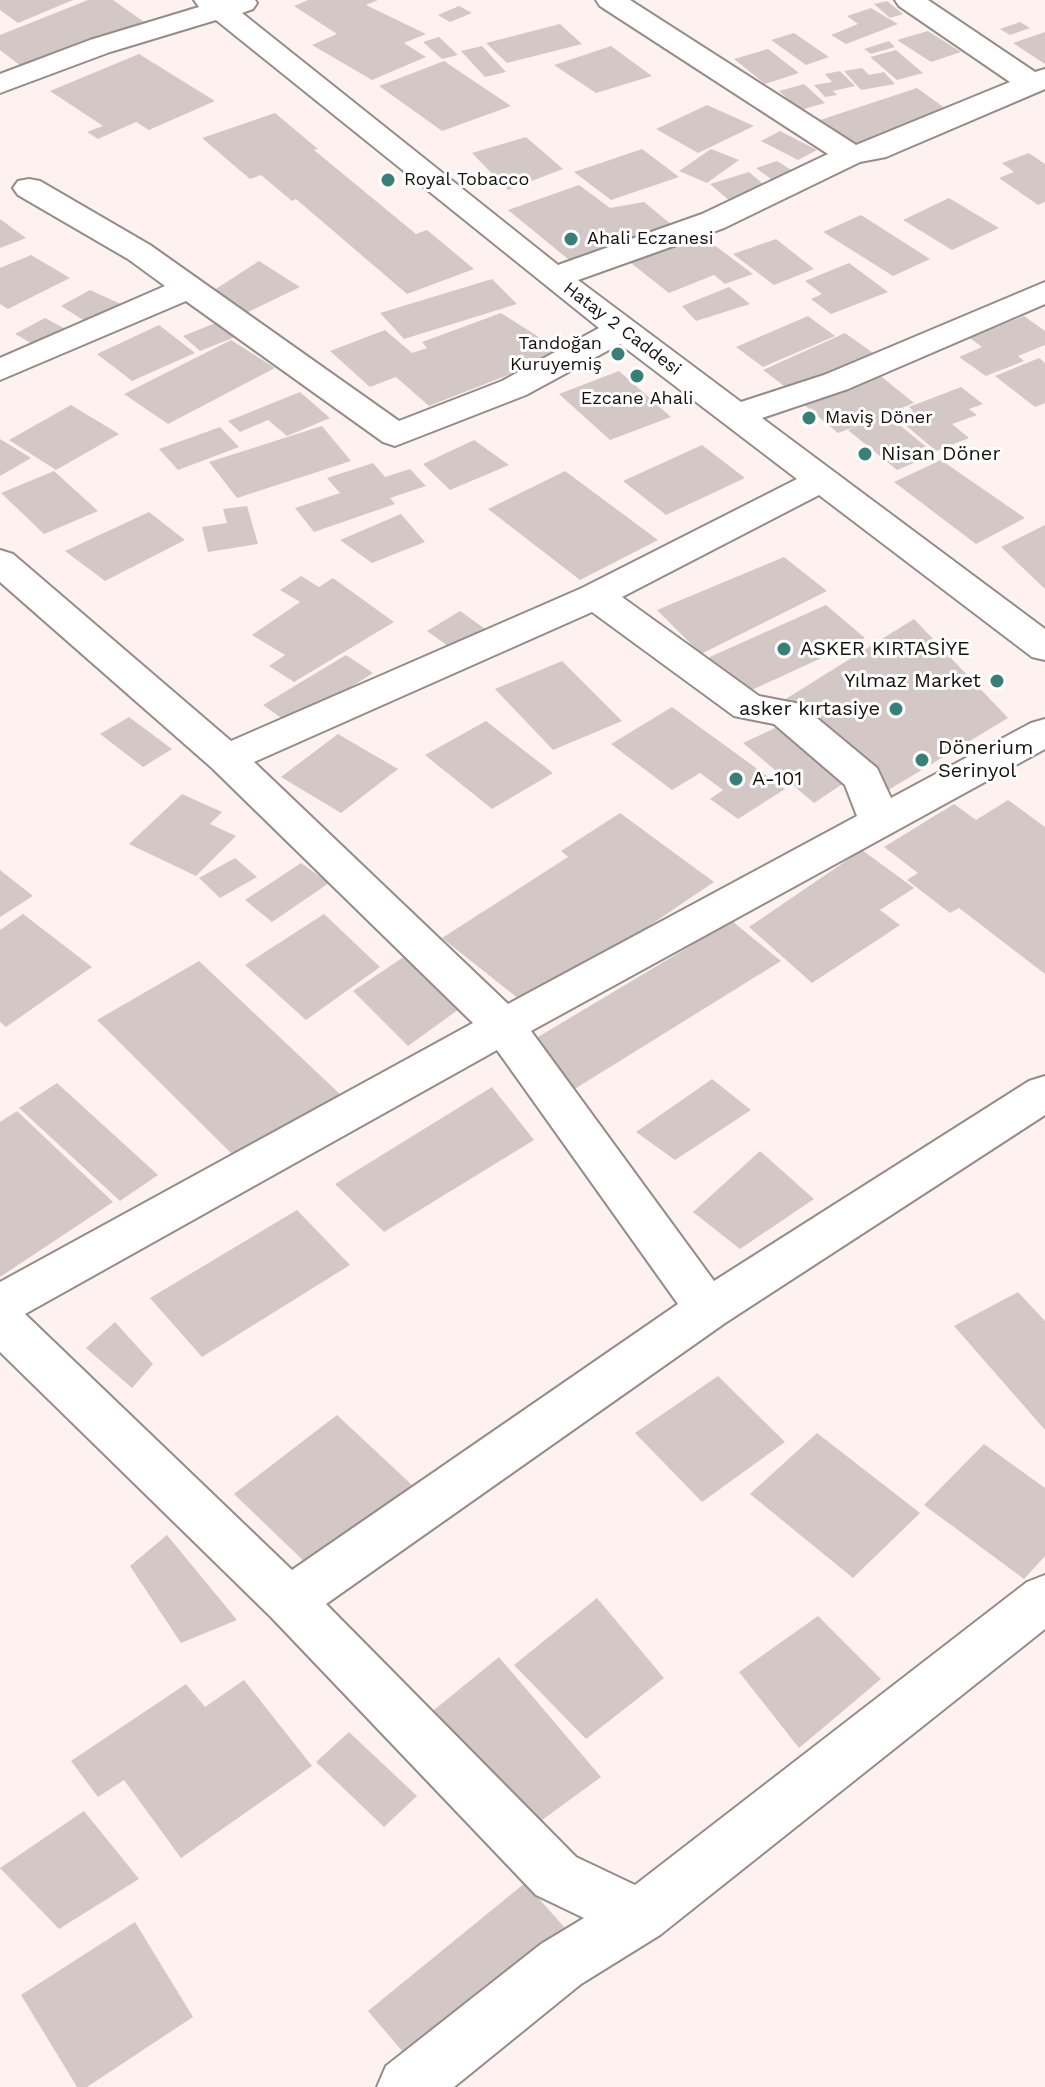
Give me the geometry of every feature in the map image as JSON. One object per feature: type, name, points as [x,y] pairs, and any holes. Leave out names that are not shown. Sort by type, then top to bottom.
[{"type":"street","points":[[610,0],[851,155]]},
{"type":"street","points":[[909,0],[1038,81]]},
{"type":"street","points":[[0,84],[228,3]]},
{"type":"street","name":"Hatay 2 Caddesi","points":[[228,3],[554,278],[1045,648]]},
{"type":"street","points":[[554,278],[713,221],[851,155],[875,150],[1038,81]]},
{"type":"street","points":[[29,188],[139,252],[395,435],[514,388],[622,329]]},
{"type":"street","points":[[0,370],[187,288]]},
{"type":"street","points":[[736,415],[836,382],[1045,292]]},
{"type":"street","points":[[226,759],[595,596],[822,480]]},
{"type":"street","points":[[0,562],[226,759],[504,1026],[708,1309]]},
{"type":"street","points":[[595,596],[748,707],[786,713],[863,778],[880,823]]},
{"type":"street","points":[[0,1305],[1045,732]]},
{"type":"street","points":[[289,1601],[708,1309],[1045,1093]]},
{"type":"street","points":[[0,1321],[289,1601],[556,1876],[640,1916]]},
{"type":"street","points":[[407,2087],[561,1964],[640,1916],[1045,1598]]},
{"type":"building","points":[[0,0],[73,0],[18,23],[0,10]]},
{"type":"building","points":[[88,0],[113,0],[147,24],[26,70],[0,50],[0,35]]},
{"type":"building","points":[[308,0],[378,0],[366,5],[426,34],[404,43],[426,57],[372,80],[312,45],[337,34],[294,6]]},
{"type":"building","points":[[887,1],[903,14],[890,18],[874,4]]},
{"type":"building","points":[[459,6],[472,13],[450,22],[438,15]]},
{"type":"building","points":[[871,8],[898,24],[846,44],[831,35],[858,24],[847,16]]},
{"type":"building","points":[[1020,22],[1030,28],[1010,35],[1000,29]]},
{"type":"building","points":[[560,24],[582,44],[507,63],[486,43]]},
{"type":"building","points":[[928,31],[961,52],[931,62],[897,40]]},
{"type":"building","points":[[1045,32],[1045,64],[1013,43]]},
{"type":"building","points":[[794,33],[829,57],[806,65],[771,40]]},
{"type":"building","points":[[439,37],[458,55],[442,59],[423,42]]},
{"type":"building","points":[[889,41],[895,47],[871,54],[864,49]]},
{"type":"building","points":[[482,46],[506,72],[485,77],[461,51]]},
{"type":"building","points":[[611,46],[652,76],[596,93],[554,65]]},
{"type":"building","points":[[768,49],[799,73],[765,84],[734,59]]},
{"type":"building","points":[[896,50],[923,73],[897,80],[870,57]]},
{"type":"building","points":[[139,54],[215,101],[149,130],[136,122],[98,139],[87,132],[103,126],[50,91]]},
{"type":"building","points":[[444,61],[511,106],[442,131],[379,86]]},
{"type":"building","points":[[862,68],[869,75],[884,72],[895,84],[861,90],[844,71]]},
{"type":"building","points":[[840,71],[855,86],[833,91],[837,95],[825,97],[814,85],[832,82],[825,74]]},
{"type":"building","points":[[804,84],[825,103],[800,110],[779,91]]},
{"type":"building","points":[[917,88],[953,114],[853,148],[817,121]]},
{"type":"building","points":[[707,105],[754,126],[698,153],[656,129]]},
{"type":"building","points":[[275,113],[318,149],[314,150],[416,234],[427,230],[474,269],[407,294],[296,199],[292,201],[261,175],[250,179],[202,138]]},
{"type":"building","points":[[780,131],[817,150],[798,160],[761,141]]},
{"type":"building","points":[[526,137],[563,169],[508,190],[472,153]]},
{"type":"building","points":[[642,149],[679,177],[611,200],[574,172]]},
{"type":"building","points":[[711,149],[739,160],[707,183],[679,171]]},
{"type":"building","points":[[1029,153],[1045,164],[1045,202],[1038,205],[999,178],[1014,172],[1002,163]]},
{"type":"building","points":[[777,161],[796,173],[775,182],[756,168]]},
{"type":"building","points":[[749,172],[770,190],[731,202],[710,184]]},
{"type":"building","points":[[579,185],[610,208],[644,202],[677,229],[579,268],[508,210]]},
{"type":"building","points":[[949,198],[999,228],[952,250],[903,220]]},
{"type":"building","points":[[861,215],[930,259],[893,276],[823,232]]},
{"type":"building","points":[[0,219],[26,238],[0,248]]},
{"type":"building","points":[[698,233],[753,274],[725,284],[714,275],[669,293],[627,260]]},
{"type":"building","points":[[776,239],[814,269],[774,285],[733,254]]},
{"type":"building","points":[[31,255],[70,278],[8,309],[0,304],[0,268]]},
{"type":"building","points":[[259,261],[300,287],[244,314],[208,294]]},
{"type":"building","points":[[849,263],[888,292],[831,314],[811,299],[822,294],[805,281]]},
{"type":"building","points":[[492,279],[517,304],[404,339],[380,313]]},
{"type":"building","points":[[729,287],[750,304],[696,321],[682,306]]},
{"type":"building","points":[[90,290],[125,306],[91,325],[61,306]]},
{"type":"building","points":[[501,313],[564,353],[429,406],[396,377],[370,387],[330,351],[385,330],[412,353],[427,348],[422,342]]},
{"type":"building","points":[[808,316],[835,336],[763,367],[736,347]]},
{"type":"building","points":[[1024,316],[1045,331],[1045,345],[1018,356],[1024,361],[986,376],[959,357],[982,347],[970,338]]},
{"type":"building","points":[[45,318],[73,333],[40,348],[15,334]]},
{"type":"building","points":[[218,322],[235,337],[200,351],[183,336]]},
{"type":"building","points":[[159,325],[195,353],[132,381],[97,354]]},
{"type":"building","points":[[845,333],[876,355],[792,392],[763,370]]},
{"type":"building","points":[[231,340],[275,368],[168,424],[124,394]]},
{"type":"building","points":[[1039,358],[1045,363],[1045,403],[1035,407],[995,376]]},
{"type":"building","points":[[619,371],[671,417],[610,440],[559,394]]},
{"type":"building","points":[[877,373],[914,403],[886,414],[935,454],[897,470],[848,430],[859,425],[838,433],[802,403]]},
{"type":"building","points":[[961,387],[983,404],[969,409],[977,415],[952,424],[969,438],[936,451],[896,417],[913,410],[909,407]]},
{"type":"building","points":[[300,392],[330,418],[287,436],[268,420],[240,432],[228,421]]},
{"type":"building","points":[[71,405],[119,434],[56,470],[9,440]]},
{"type":"building","points":[[322,426],[351,461],[237,498],[209,462]]},
{"type":"building","points":[[220,427],[239,447],[178,470],[159,449]]},
{"type":"building","points":[[0,439],[31,458],[0,476]]},
{"type":"building","points":[[474,440],[509,465],[450,490],[423,464]]},
{"type":"building","points":[[702,445],[745,478],[666,515],[623,481]]},
{"type":"building","points":[[941,460],[1025,518],[976,544],[894,482]]},
{"type":"building","points":[[373,463],[385,477],[410,469],[426,486],[390,498],[395,504],[314,532],[295,508],[340,493],[327,478]]},
{"type":"building","points":[[54,471],[98,511],[44,534],[1,493]]},
{"type":"building","points":[[565,471],[658,540],[580,580],[488,509]]},
{"type":"building","points":[[247,506],[258,544],[208,552],[202,527],[227,523],[223,509]]},
{"type":"building","points":[[149,512],[185,540],[105,581],[65,551]]},
{"type":"building","points":[[401,514],[425,542],[372,563],[340,540]]},
{"type":"building","points":[[1045,525],[1045,589],[1001,547]]},
{"type":"building","points":[[784,557],[827,591],[701,654],[657,610]]},
{"type":"building","points":[[301,576],[319,587],[333,578],[394,622],[294,682],[269,666],[285,655],[252,635],[300,602],[280,590]]},
{"type":"building","name":"ASKER KIRTASİYE","points":[[826,605],[865,638],[741,695],[703,660]]},
{"type":"building","points":[[460,611],[488,631],[455,651],[427,631]]},
{"type":"building","name":"asker kırtasiye","points":[[914,619],[1008,718],[880,795],[784,700]]},
{"type":"building","points":[[346,655],[373,673],[291,725],[263,705]]},
{"type":"building","points":[[562,661],[622,721],[553,750],[495,689]]},
{"type":"building","points":[[672,707],[785,789],[738,819],[710,799],[723,790],[700,773],[672,790],[611,744]]},
{"type":"building","points":[[129,717],[172,749],[143,767],[100,734]]},
{"type":"building","points":[[486,721],[553,773],[492,809],[425,755]]},
{"type":"building","points":[[786,723],[850,779],[814,803],[743,743]]},
{"type":"building","points":[[338,734],[398,769],[341,813],[281,777]]},
{"type":"building","points":[[182,794],[222,812],[210,824],[236,836],[196,876],[129,844]]},
{"type":"building","points":[[1008,800],[1045,827],[1045,974],[959,908],[950,913],[907,880],[918,873],[884,847],[954,804],[976,820]]},
{"type":"building","points":[[620,813],[714,882],[529,1007],[442,938],[568,857],[561,851]]},
{"type":"building","points":[[862,850],[914,888],[880,910],[900,925],[812,983],[749,927]]},
{"type":"building","points":[[235,858],[257,877],[220,898],[199,878]]},
{"type":"building","points":[[301,863],[329,883],[272,922],[245,900]]},
{"type":"building","points":[[0,870],[33,896],[0,917]]},
{"type":"building","points":[[23,914],[92,967],[6,1027],[0,1022],[0,930]]},
{"type":"building","points":[[324,914],[380,967],[306,1020],[245,965]]},
{"type":"building","points":[[732,921],[781,961],[573,1090],[528,1043]]},
{"type":"building","points":[[411,952],[466,1004],[408,1046],[353,991]]},
{"type":"building","points":[[199,961],[342,1096],[238,1160],[97,1020]]},
{"type":"building","points":[[712,1079],[751,1110],[675,1160],[636,1132]]},
{"type":"building","points":[[57,1083],[158,1175],[120,1201],[19,1108]]},
{"type":"building","points":[[492,1087],[534,1140],[384,1232],[335,1184]]},
{"type":"building","points":[[17,1111],[113,1202],[0,1277],[0,1122]]},
{"type":"building","points":[[760,1151],[814,1199],[740,1249],[693,1212]]},
{"type":"building","points":[[297,1210],[350,1265],[202,1357],[150,1298]]},
{"type":"building","points":[[1018,1292],[1045,1321],[1045,1430],[954,1326]]},
{"type":"building","points":[[115,1322],[153,1364],[132,1388],[86,1348]]},
{"type":"building","points":[[718,1376],[785,1442],[702,1502],[635,1433]]},
{"type":"building","points":[[337,1415],[412,1485],[310,1567],[234,1494]]},
{"type":"building","points":[[817,1433],[920,1513],[853,1578],[750,1494]]},
{"type":"building","points":[[984,1444],[1045,1488],[1045,1556],[1024,1579],[924,1505]]},
{"type":"building","points":[[167,1535],[237,1620],[181,1643],[130,1566]]},
{"type":"building","points":[[597,1598],[664,1678],[586,1739],[514,1665]]},
{"type":"building","points":[[818,1616],[881,1679],[799,1748],[739,1672]]},
{"type":"building","points":[[499,1657],[601,1777],[523,1834],[418,1723]]},
{"type":"building","points":[[244,1680],[312,1766],[181,1858],[124,1780],[98,1797],[71,1761],[186,1684],[205,1707]]},
{"type":"building","points":[[349,1732],[417,1796],[384,1827],[316,1762]]},
{"type":"building","points":[[84,1811],[139,1879],[59,1929],[0,1868]]},
{"type":"building","points":[[525,1883],[566,1929],[409,2059],[368,2011]]},
{"type":"building","points":[[135,1922],[193,2017],[87,2087],[77,2087],[21,1995]]},
{"type":"place","name":"Royal Tobacco","points":[[388,180]]},
{"type":"place","name":"Ahali Eczanesi","points":[[571,239]]},
{"type":"place","name":"Tandoğan Kuruyemiş","points":[[618,354]]},
{"type":"place","name":"Ezcane Ahali","points":[[637,376]]},
{"type":"place","name":"Maviş Döner","points":[[809,418]]},
{"type":"place","name":"Nisan Döner","points":[[865,454]]},
{"type":"place","name":"ASKER KIRTASİYE","points":[[784,649]]},
{"type":"place","name":"Yılmaz Market","points":[[997,681]]},
{"type":"place","name":"asker kırtasiye","points":[[896,709]]},
{"type":"place","name":"Dönerium Serinyol","points":[[922,760]]},
{"type":"place","name":"A-101","points":[[736,779]]}]
